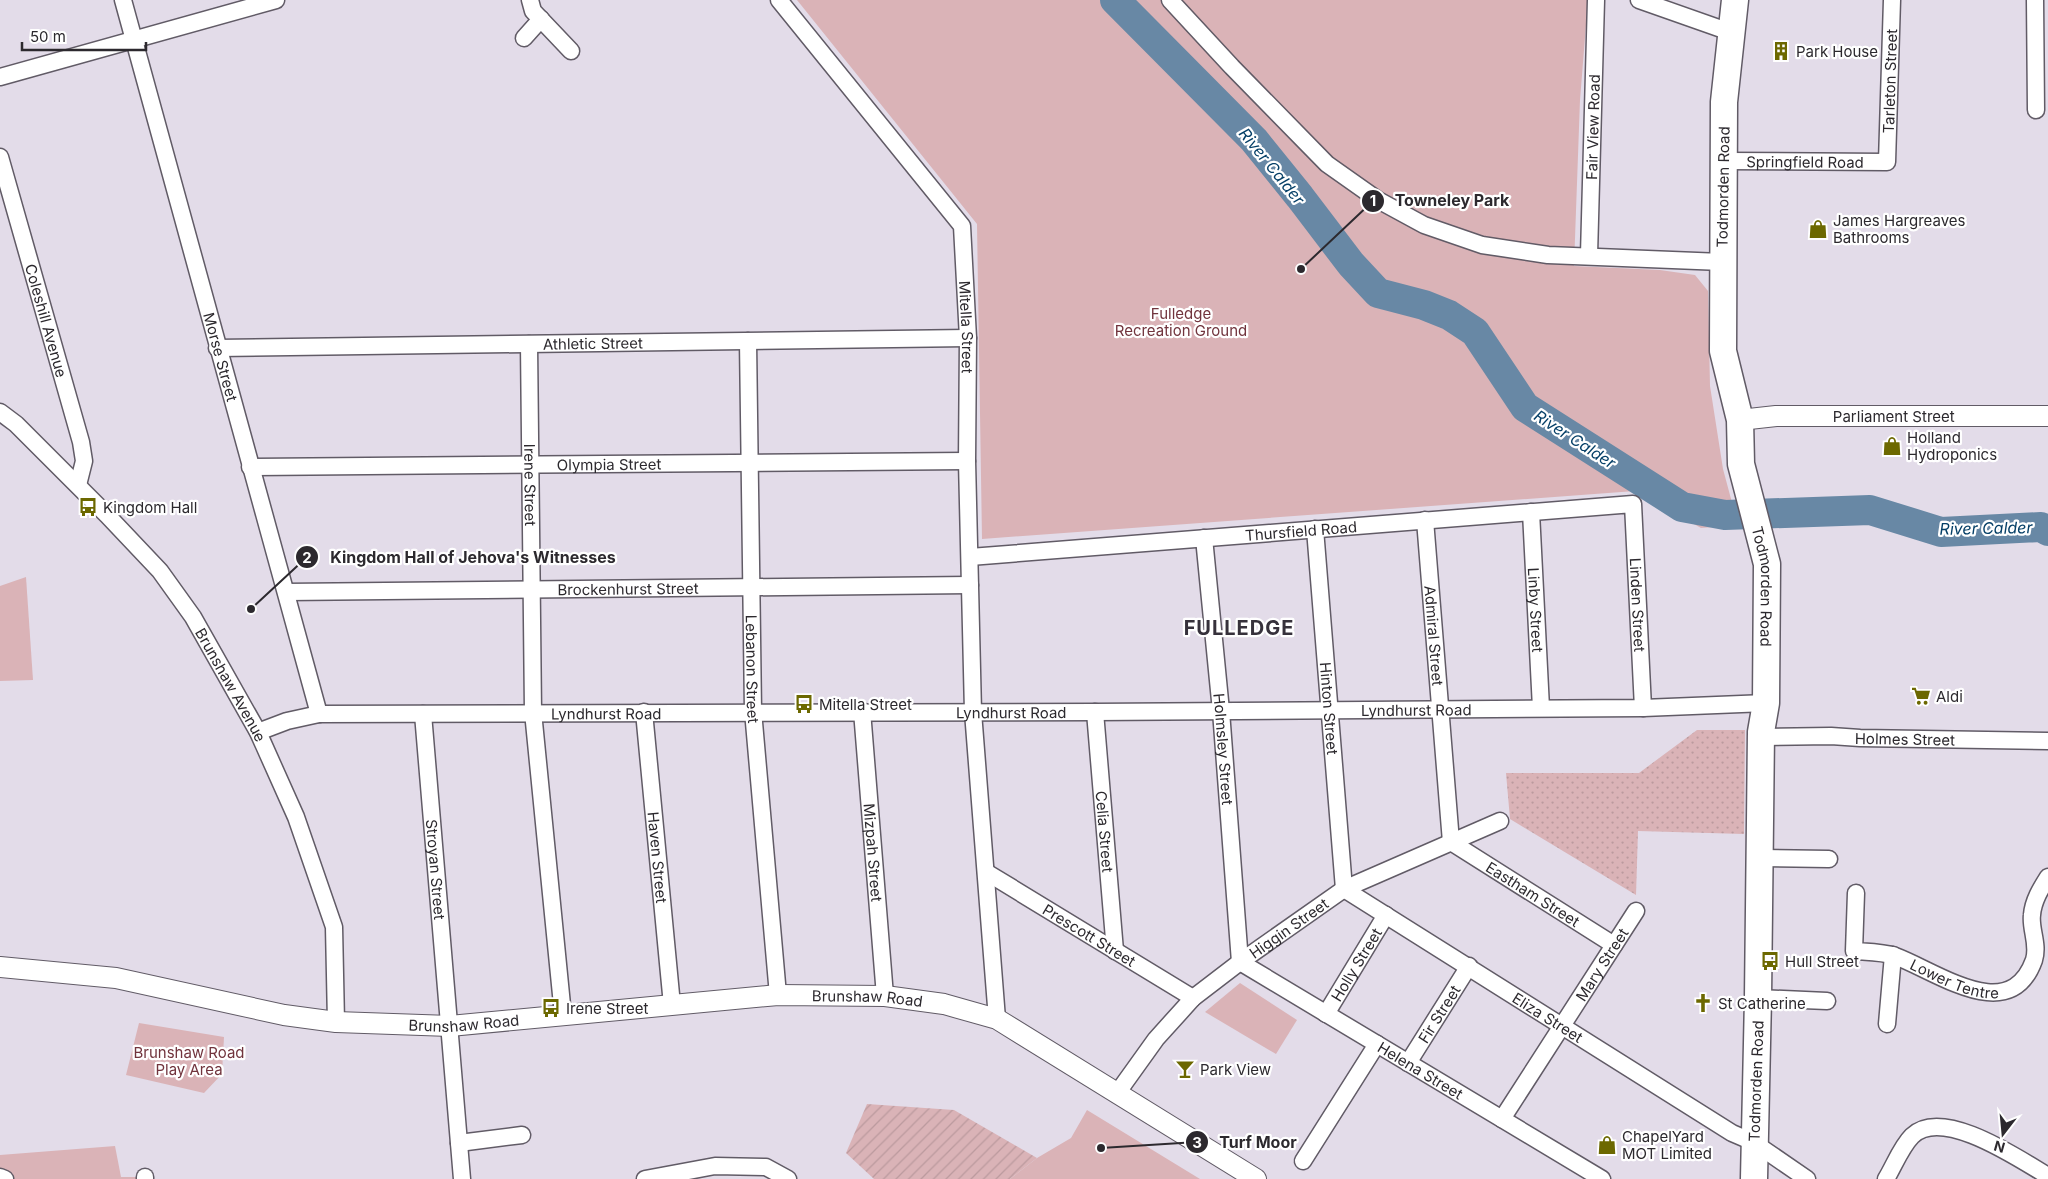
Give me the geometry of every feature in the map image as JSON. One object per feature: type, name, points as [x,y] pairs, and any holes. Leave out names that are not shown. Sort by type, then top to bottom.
[{"type":"highway","name":"Todmorden Road","points":[[1735,0],[1730,32],[1724,102],[1723,352],[1740,420],[1741,464],[1762,538],[1767,564],[1766,703],[1761,737],[1758,998],[1753,1142],[1754,1179]]},
{"type":"street","name":"Morse Street","points":[[123,0],[319,714]]},
{"type":"street","points":[[0,78],[276,0]]},
{"type":"street","points":[[530,0],[533,11],[571,50]]},
{"type":"street","name":"Mitella Street","points":[[779,0],[962,226],[968,338],[967,461],[973,712],[997,1019]]},
{"type":"street","points":[[1170,0],[1232,68],[1327,164],[1378,200],[1424,225],[1482,245],[1548,255],[1588,255],[1722,262]]},
{"type":"street","name":"Fair View Road","points":[[1588,255],[1596,0]]},
{"type":"street","points":[[1639,0],[1730,32]]},
{"type":"street","name":"Tarleton Street","points":[[1888,162],[1892,0]]},
{"type":"street","points":[[2035,0],[2036,110]]},
{"type":"street","points":[[524,38],[541,20]]},
{"type":"street","name":"Coleshill Avenue","points":[[0,157],[81,442],[84,461],[78,485]]},
{"type":"street","name":"Springfield Road","points":[[1724,161],[1888,162]]},
{"type":"street","name":"Athletic Street","points":[[217,348],[968,338]]},
{"type":"street","name":"Lebanon Street","points":[[748,341],[753,711],[778,995]]},
{"type":"street","name":"Irene Street","points":[[529,344],[533,712],[563,1015]]},
{"type":"street","name":"Brunshaw Avenue","points":[[0,412],[16,424],[78,485],[160,572],[193,617],[258,732],[296,817],[334,927],[336,1022]]},
{"type":"street","name":"Parliament Street","points":[[1740,420],[1776,416],[2048,416]]},
{"type":"street","name":"Olympia Street","points":[[250,467],[967,461]]},
{"type":"street","name":"Thursfield Road","points":[[970,557],[1633,504]]},
{"type":"street","name":"Linden Street","points":[[1633,504],[1643,708]]},
{"type":"street","name":"Linby Street","points":[[1532,512],[1541,708]]},
{"type":"street","name":"Admiral Street","points":[[1425,520],[1451,842]]},
{"type":"street","name":"Hinton Street","points":[[1315,529],[1344,889]]},
{"type":"street","name":"Holmsley Street","points":[[1204,538],[1221,711],[1240,962]]},
{"type":"street","name":"Brockenhurst Street","points":[[286,592],[970,585]]},
{"type":"street","name":"Lyndhurst Road","points":[[258,732],[287,721],[319,714],[753,711],[1095,712],[1643,708],[1766,703]]},
{"type":"street","name":"Mizpah Street","points":[[862,711],[885,996]]},
{"type":"street","name":"Haven Street","points":[[644,712],[672,1004]]},
{"type":"street","name":"Celia Street","points":[[1095,712],[1115,951]]},
{"type":"street","name":"Stroyan Street","points":[[423,714],[462,1179]]},
{"type":"street","name":"Holmes Street","points":[[1761,737],[1830,736],[2048,741]]},
{"type":"street","name":"Higgin Street","points":[[1118,1092],[1156,1040],[1192,998],[1240,962],[1344,889],[1500,821]]},
{"type":"street","name":"Eastham Street","points":[[1451,842],[1614,945]]},
{"type":"street","points":[[1760,858],[1829,858]]},
{"type":"street","name":"Prescott Street","points":[[986,872],[1192,998]]},
{"type":"street","name":"Lower Tentre","points":[[1856,892],[1854,951],[1893,955],[1971,990],[1996,994],[2015,989],[2028,975],[2035,957],[2036,940],[2032,915],[2038,891],[2048,876]]},
{"type":"street","name":"Eliza Street","points":[[1344,889],[1732,1133],[1753,1142],[1807,1179]]},
{"type":"street","name":"Mary Street","points":[[1502,1119],[1636,911]]},
{"type":"street","name":"Holly Street","points":[[1326,1014],[1386,915]]},
{"type":"street","points":[[1887,1024],[1893,955]]},
{"type":"street","name":"Helena Street","points":[[1240,962],[1602,1179]]},
{"type":"street","name":"Brunshaw Road","points":[[0,966],[116,978],[284,1015],[336,1022],[450,1026],[778,995],[885,996],[944,1004],[997,1019],[1256,1179]]},
{"type":"street","name":"Fir Street","points":[[1408,1063],[1469,966]]},
{"type":"street","points":[[1758,998],[1827,1001]]},
{"type":"street","points":[[1303,1161],[1377,1044]]},
{"type":"street","points":[[1886,1179],[1912,1136],[1935,1126],[1972,1134],[2048,1176]]},
{"type":"street","points":[[459,1143],[522,1136]]},
{"type":"street","points":[[644,1179],[715,1166],[766,1167],[788,1179]]},
{"type":"street","points":[[0,1177],[5,1179]]},
{"type":"green space","name":"Fulledge Recreation Ground","points":[[797,0],[1588,0],[1580,100],[1574,266],[1660,270],[1695,275],[1708,291],[1710,386],[1723,469],[1738,525],[1701,528],[1635,491],[982,539],[977,224]]},
{"type":"green space","points":[[26,577],[33,680],[0,681],[0,586]]},
{"type":"green space","points":[[1697,730],[1745,730],[1744,834],[1638,831],[1636,895],[1510,819],[1506,773],[1639,773]]},
{"type":"green space","points":[[1240,983],[1297,1020],[1276,1054],[1205,1012]]},
{"type":"green space","name":"Brunshaw Road Play Area","points":[[139,1023],[224,1037],[222,1074],[204,1093],[126,1075]]},
{"type":"green space","points":[[867,1104],[954,1110],[1037,1158],[1010,1179],[874,1179],[846,1153]]},
{"type":"green space","points":[[1087,1110],[1200,1179],[1010,1179],[1037,1158],[1071,1138]]},
{"type":"green space","points":[[115,1146],[121,1177],[138,1177],[138,1179],[11,1179],[0,1176],[0,1155]]},
{"type":"waterway","name":"River Calder","points":[[1115,0],[1254,140],[1351,264],[1378,293],[1424,305],[1449,315],[1475,332],[1525,407],[1682,507],[1725,515],[1870,510],[1941,532],[2041,527],[2048,531]]},
{"type":"place","name":"Park House","points":[[1781,51]]},
{"type":"place","name":"James Hargreaves Bathrooms","points":[[1818,229]]},
{"type":"place","name":"Towneley Park","points":[[1301,269]]},
{"type":"place","name":"Holland Hydroponics","points":[[1892,446]]},
{"type":"place","name":"Kingdom Hall","points":[[88,507]]},
{"type":"place","name":"Kingdom Hall of Jehova's Witnesses","points":[[251,609]]},
{"type":"place","name":"Aldi","points":[[1921,696]]},
{"type":"place","name":"Mitella Street","points":[[804,704]]},
{"type":"place","name":"Hull Street","points":[[1770,961]]},
{"type":"place","name":"St Catherine","points":[[1703,1003]]},
{"type":"place","name":"Irene Street","points":[[551,1008]]},
{"type":"place","name":"Park View","points":[[1185,1069]]},
{"type":"place","name":"ChapelYard MOT Limited","points":[[1607,1145]]},
{"type":"place","name":"Turf Moor","points":[[1101,1148]]},
{"type":"district","name":"FULLEDGE","points":[[1239,628]]}]
